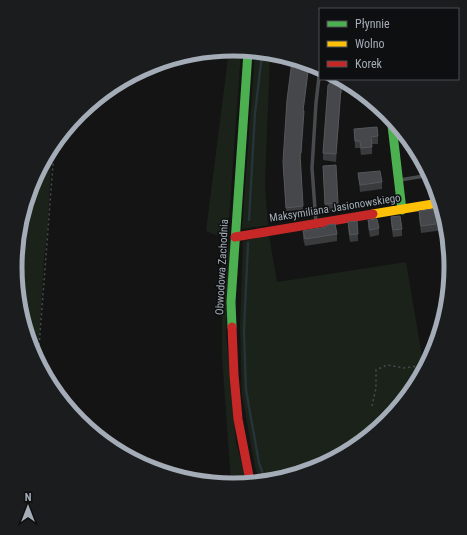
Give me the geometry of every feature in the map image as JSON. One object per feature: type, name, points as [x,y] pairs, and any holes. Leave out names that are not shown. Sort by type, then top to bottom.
[{"type":"main road","name":"Obwodowa Zachodnia","points":[[248,56],[231,302],[234,375],[238,419],[250,479]]},
{"type":"main road","points":[[392,127],[402,210]]},
{"type":"main road","name":"Maksymiliana Jasionowskiego","points":[[235,237],[435,205]]},
{"type":"lane","points":[[316,224],[312,168],[319,77]]},
{"type":"lane","points":[[399,180],[424,176]]},
{"type":"path","points":[[39,350],[54,157]]},
{"type":"path","points":[[372,406],[376,388],[376,370],[387,364],[406,368],[421,364]]},
{"type":"shaded area","points":[[228,56],[241,56],[228,234],[216,235],[206,231]]},
{"type":"shaded area","points":[[255,57],[270,59],[265,185],[268,225],[242,229]]},
{"type":"shaded area","points":[[51,161],[48,225],[44,260],[39,349],[26,309],[22,281],[22,254],[26,226],[33,200]]},
{"type":"shaded area","points":[[228,234],[230,254],[226,332],[236,442],[246,479],[231,479],[222,357],[222,256]]},
{"type":"shaded area","points":[[269,235],[277,282],[406,262],[423,361],[417,373],[393,407],[373,427],[351,443],[327,457],[301,468],[275,475],[259,477],[255,467],[242,395],[240,327],[243,241]]},
{"type":"building","points":[[292,64],[308,70],[300,153],[303,206],[286,208],[283,162],[287,100]]},
{"type":"building","points":[[331,80],[342,86],[336,154],[323,153],[329,85]]},
{"type":"building","points":[[377,127],[378,136],[371,137],[372,147],[361,148],[360,141],[355,141],[354,129]]},
{"type":"building","points":[[336,165],[338,203],[325,204],[323,166]]},
{"type":"building","points":[[380,171],[382,182],[360,185],[358,173]]},
{"type":"building","points":[[437,208],[440,223],[421,226],[419,211]]},
{"type":"building","points":[[400,216],[402,229],[393,230],[391,217]]},
{"type":"building","points":[[377,219],[379,228],[370,230],[368,220]]},
{"type":"building","points":[[357,221],[358,234],[350,235],[348,222]]},
{"type":"building","points":[[335,224],[337,234],[305,239],[303,231],[327,227],[327,225]]},
{"type":"waterway","points":[[249,220],[255,113],[262,58]]},
{"type":"waterway","points":[[248,243],[244,331],[246,390],[259,463],[264,477]]},
{"type":"traffic: fast","points":[[232,327],[231,302],[248,56]]},
{"type":"traffic: fast","points":[[392,127],[402,210]]},
{"type":"traffic: slow","points":[[373,214],[435,204]]},
{"type":"traffic: jam","points":[[235,237],[373,214]]},
{"type":"traffic: jam","points":[[232,327],[238,419],[250,479]]}]
